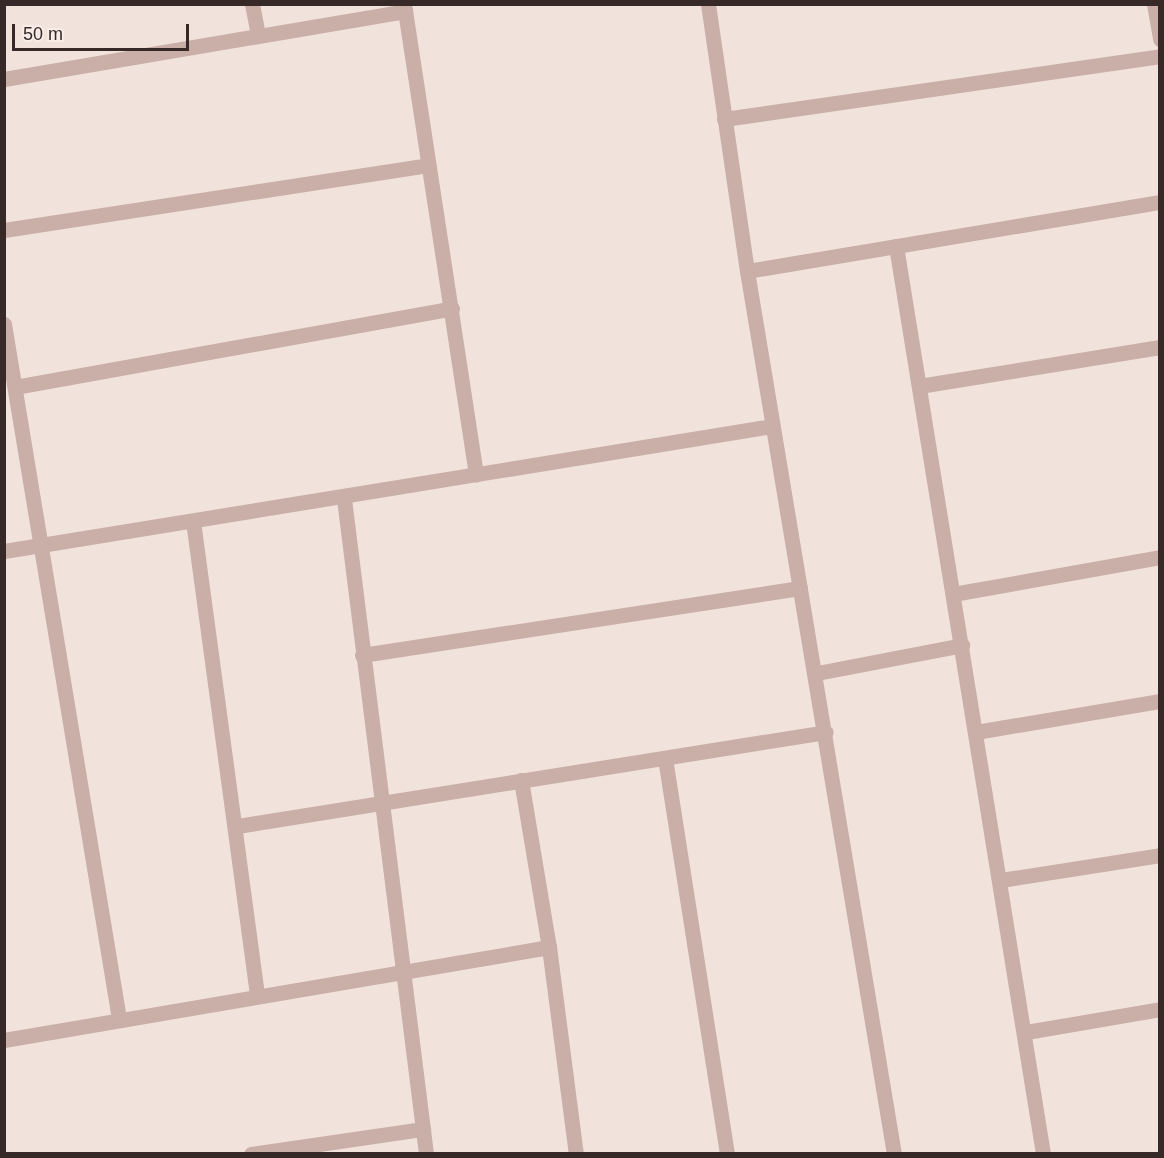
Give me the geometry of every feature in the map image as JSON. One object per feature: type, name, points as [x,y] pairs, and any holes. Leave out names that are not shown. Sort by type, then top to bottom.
[{"type":"street","points":[[252,4],[258,34]]},
{"type":"street","points":[[708,4],[772,426],[817,673],[894,1154]]},
{"type":"street","points":[[1154,4],[1160,39]]},
{"type":"street","points":[[4,79],[405,8],[476,475]]},
{"type":"street","points":[[724,120],[1160,56]]},
{"type":"street","points":[[4,231],[428,165]]},
{"type":"street","points":[[747,271],[1160,202]]},
{"type":"street","points":[[896,246],[1026,1032],[1044,1154]]},
{"type":"street","points":[[15,387],[452,308]]},
{"type":"street","points":[[4,324],[119,1019]]},
{"type":"street","points":[[919,386],[1160,347]]},
{"type":"street","points":[[4,551],[344,498],[772,426]]},
{"type":"street","points":[[344,498],[362,655],[384,804],[400,970],[426,1154]]},
{"type":"street","points":[[193,521],[237,826],[257,996]]},
{"type":"street","points":[[954,594],[1160,557]]},
{"type":"street","points":[[362,655],[800,588]]},
{"type":"street","points":[[817,673],[962,645]]},
{"type":"street","points":[[976,732],[1160,701]]},
{"type":"street","points":[[237,826],[826,732]]},
{"type":"street","points":[[665,758],[727,1154]]},
{"type":"street","points":[[521,780],[549,947],[576,1154]]},
{"type":"street","points":[[1001,880],[1160,855]]},
{"type":"street","points":[[4,1040],[400,970],[549,947]]},
{"type":"street","points":[[1026,1032],[1160,1009]]},
{"type":"street","points":[[251,1154],[423,1129]]}]
